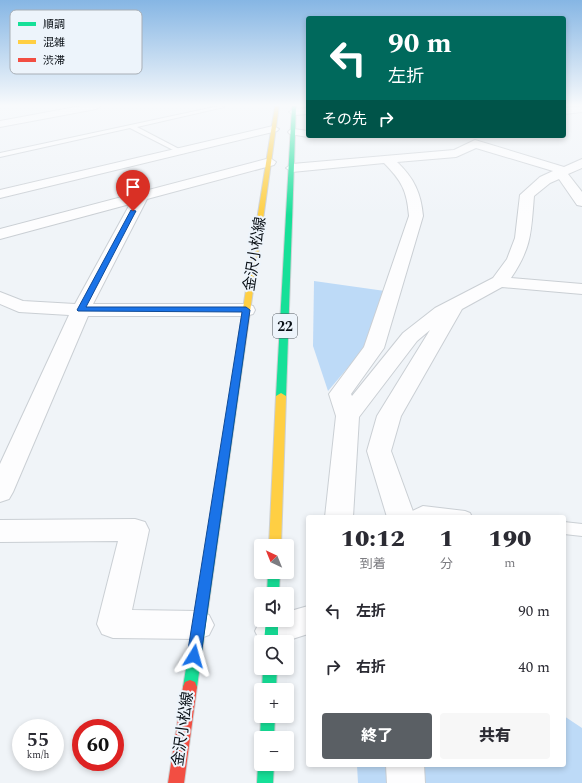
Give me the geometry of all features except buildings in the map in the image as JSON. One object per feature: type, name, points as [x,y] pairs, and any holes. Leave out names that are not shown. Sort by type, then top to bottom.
[{"type":"main road","name":"金沢小松線","points":[[176,783],[198,625],[272,143]]},
{"type":"main road","name":"金沢小松線","points":[[275,539],[293,143]]},
{"type":"main road","points":[[265,783],[266,771]]},
{"type":"street","points":[[0,194],[215,143]]},
{"type":"street","points":[[292,168],[456,154],[475,144],[563,172],[582,202]]},
{"type":"street","points":[[339,515],[348,416],[340,394],[374,348],[416,216],[415,195],[406,178],[387,159]]},
{"type":"street","points":[[0,234],[270,162]]},
{"type":"street","points":[[348,416],[410,337],[442,312],[499,282],[515,260],[523,238],[527,195],[545,180],[582,163]]},
{"type":"street","points":[[0,492],[81,310],[141,197]]},
{"type":"street","points":[[499,282],[582,290]]},
{"type":"street","points":[[0,297],[19,306],[81,310],[246,310]]},
{"type":"street","points":[[400,515],[379,451],[389,416],[456,304]]},
{"type":"street","points":[[0,531],[135,530],[112,624],[198,625]]},
{"type":"street","points":[[271,631],[306,621]]},
{"type":"street","points":[[406,767],[406,783]]},
{"type":"lane","points":[[0,155],[59,143]]},
{"type":"lane","points":[[162,143],[179,151]]},
{"type":"lane","points":[[417,515],[423,512],[448,515]]},
{"type":"lane","points":[[566,528],[582,530]]},
{"type":"shaded area","points":[[314,281],[385,291],[362,351],[328,391],[313,346]]},
{"type":"shaded area","points":[[566,717],[582,728],[582,783],[358,783],[357,767],[566,767]]},
{"type":"traffic: fast","points":[[281,396],[292,143]]},
{"type":"traffic: fast","points":[[190,687],[241,347]]},
{"type":"traffic: fast","points":[[273,587],[274,579]]},
{"type":"traffic: fast","points":[[271,635],[272,627]]},
{"type":"traffic: fast","points":[[269,683],[270,675]]},
{"type":"traffic: fast","points":[[267,731],[268,723]]},
{"type":"traffic: fast","points":[[265,783],[266,771]]},
{"type":"traffic: slow","points":[[241,347],[272,143]]},
{"type":"traffic: slow","points":[[275,539],[281,396]]},
{"type":"traffic: jam","points":[[176,783],[190,687]]},
{"type":"route","points":[[133,211],[81,310],[246,310],[194,656]]}]
